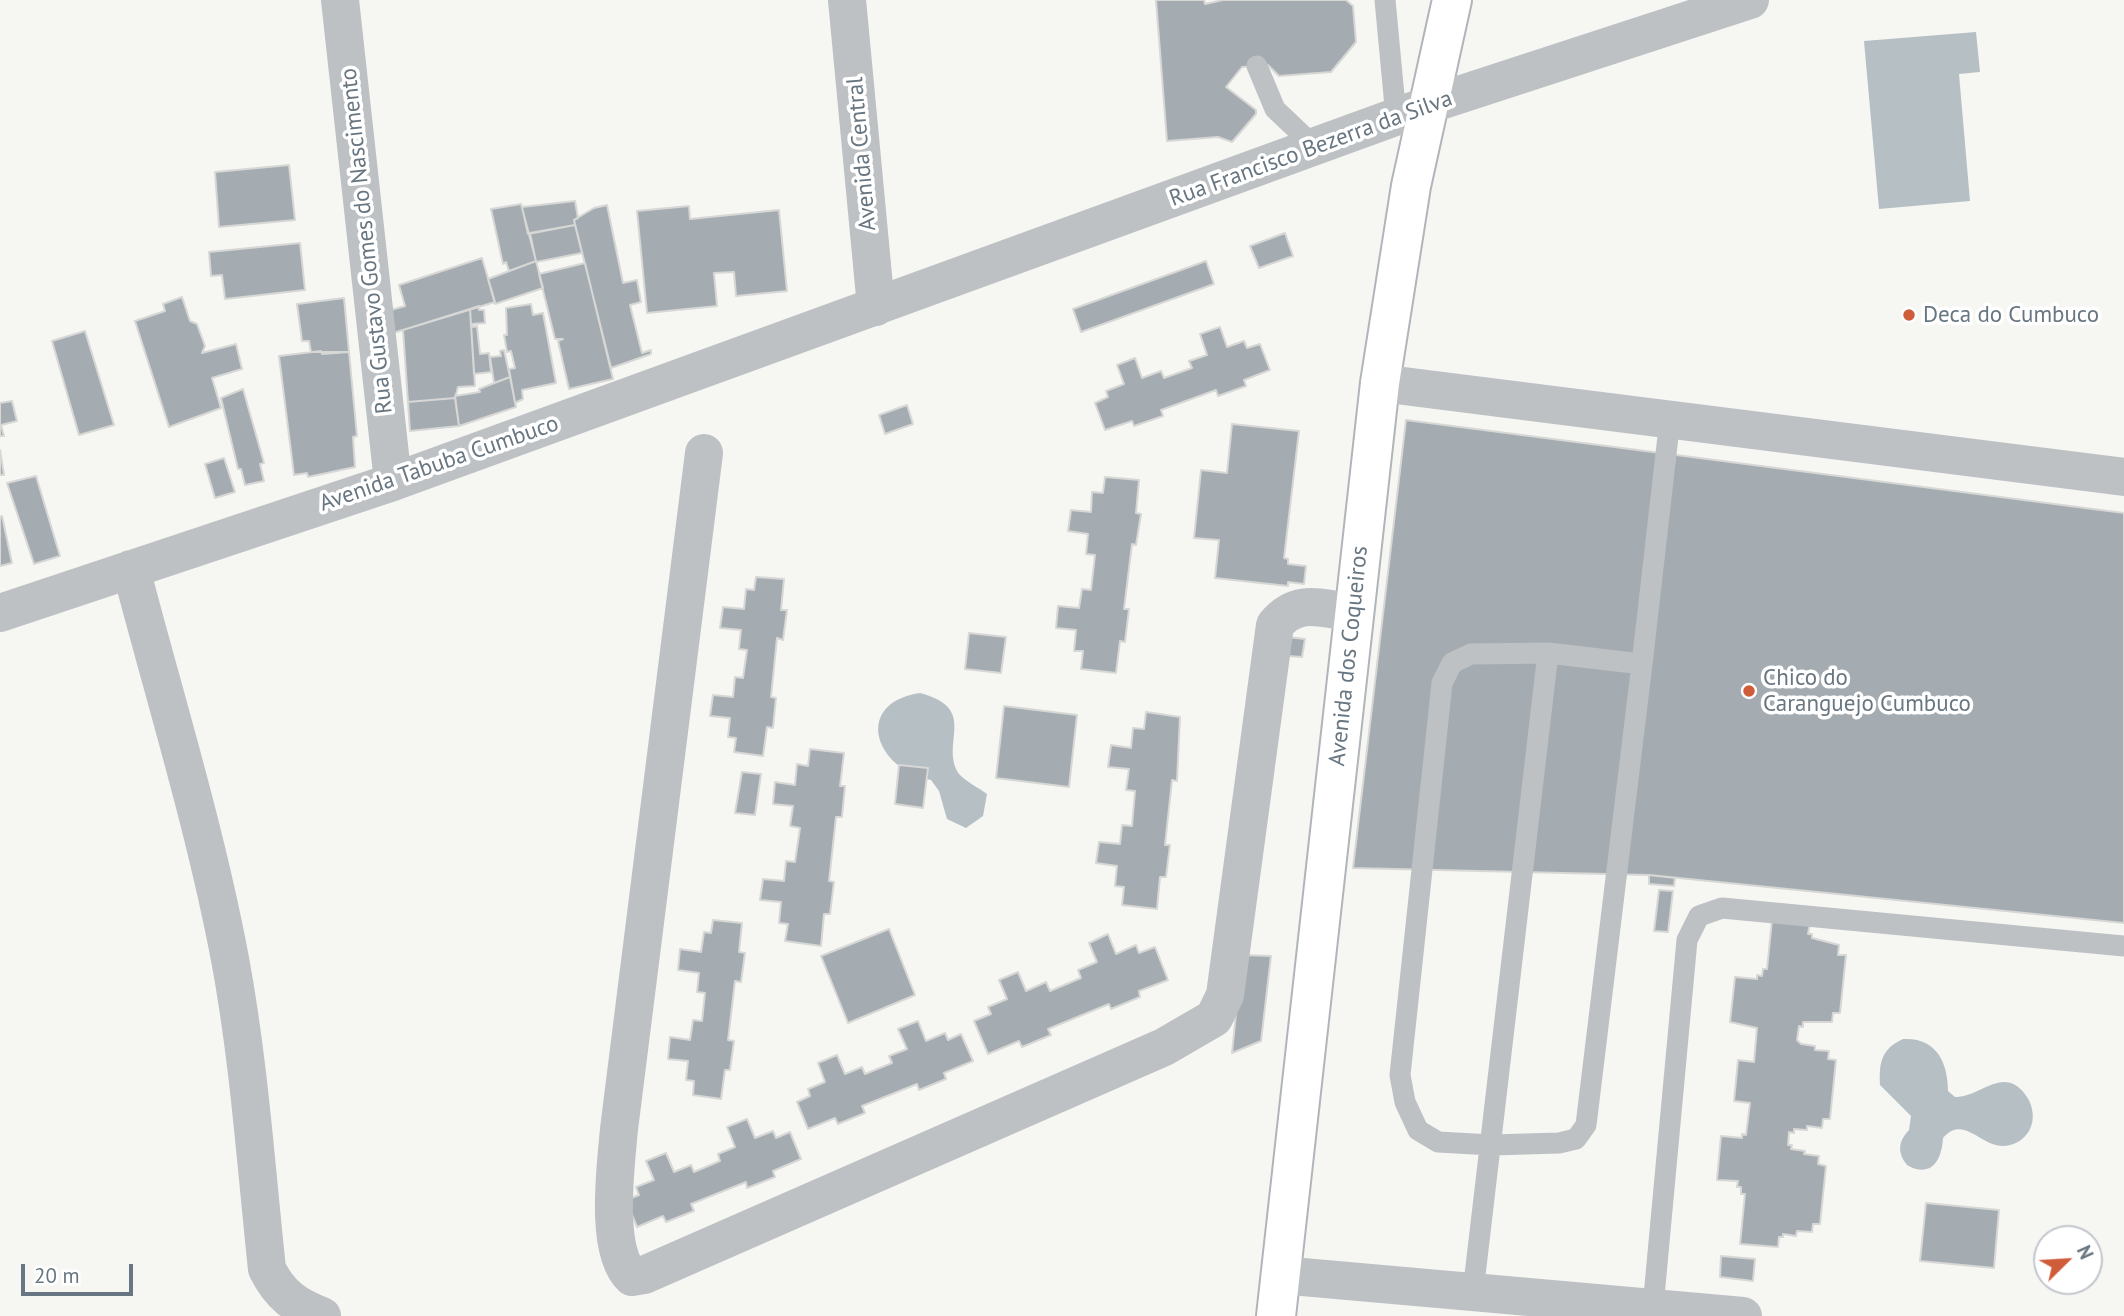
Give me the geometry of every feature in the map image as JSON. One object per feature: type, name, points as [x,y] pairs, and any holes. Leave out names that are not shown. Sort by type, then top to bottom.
[{"type":"main road","name":"Avenida dos Coqueiros","points":[[1276,1316],[1380,383],[1411,186],[1452,0]]},
{"type":"street","name":"Rua Gustavo Gomes do Nascimento","points":[[340,0],[393,482]]},
{"type":"street","name":"Avenida Central","points":[[847,0],[876,307]]},
{"type":"street","name":"Rua Francisco Bezerra da Silva","points":[[876,307],[1431,104],[1750,0]]},
{"type":"street","name":"Avenida Tabuba Cumbuco","points":[[0,612],[393,482],[876,307]]},
{"type":"street","points":[[1380,383],[2124,477]]},
{"type":"street","points":[[704,453],[619,1129],[614,1199],[618,1247],[626,1271],[632,1277],[644,1275],[1164,1047],[1214,1018],[1225,995],[1275,625],[1287,611],[1301,606],[1354,613]]},
{"type":"street","points":[[131,569],[191,790],[230,959],[249,1088],[267,1269],[277,1289],[296,1306],[322,1316]]},
{"type":"street","points":[[1280,1275],[1473,1292],[1652,1312],[1743,1316]]},
{"type":"lane","points":[[1385,0],[1395,117]]},
{"type":"lane","points":[[1256,66],[1275,108],[1315,147]]},
{"type":"lane","points":[[1642,664],[1548,653],[1471,654],[1452,663],[1442,683],[1400,1075],[1405,1102],[1418,1130],[1438,1142],[1492,1145],[1559,1143],[1576,1139],[1586,1125],[1642,664],[1670,419]]},
{"type":"lane","points":[[1473,1292],[1548,653]]},
{"type":"lane","points":[[1652,1312],[1687,940],[1699,916],[1722,908],[2124,946]]},
{"type":"shaded area","points":[[1976,32],[1980,72],[1959,74],[1970,201],[1879,209],[1864,41]]},
{"type":"shaded area","points":[[920,693],[949,708],[953,717],[954,762],[959,774],[987,794],[983,816],[966,828],[947,819],[939,791],[931,780],[911,774],[896,763],[885,750],[879,736],[879,722],[885,709],[899,699]]},
{"type":"shaded area","points":[[1903,1039],[1924,1042],[1938,1053],[1946,1070],[1948,1091],[1955,1097],[1965,1096],[2001,1082],[2018,1087],[2027,1097],[2033,1113],[2032,1125],[2026,1135],[2016,1143],[2001,1146],[1967,1131],[1951,1131],[1943,1138],[1934,1165],[1923,1170],[1907,1165],[1900,1147],[1909,1130],[1911,1116],[1880,1085],[1880,1070],[1886,1052]]},
{"type":"building","points":[[1156,0],[1204,0],[1205,4],[1223,0],[1346,0],[1353,6],[1356,42],[1331,72],[1279,76],[1268,65],[1242,67],[1226,87],[1256,110],[1256,114],[1232,142],[1218,137],[1167,141]]},
{"type":"building","points":[[289,165],[295,220],[219,227],[215,172]]},
{"type":"building","points":[[575,201],[578,218],[574,220],[575,225],[528,234],[522,207]]},
{"type":"building","points":[[521,204],[536,261],[509,271],[506,262],[503,264],[491,209]]},
{"type":"building","points":[[607,205],[623,283],[637,280],[641,302],[630,305],[642,353],[651,350],[651,354],[611,368],[574,220],[594,208]]},
{"type":"building","points":[[689,206],[690,219],[779,210],[787,291],[736,296],[734,272],[714,273],[717,306],[647,313],[637,211]]},
{"type":"building","points":[[575,225],[582,253],[536,262],[530,233]]},
{"type":"building","points":[[1285,233],[1293,256],[1259,268],[1250,246]]},
{"type":"building","points":[[300,243],[305,290],[225,299],[222,275],[211,276],[209,252]]},
{"type":"building","points":[[482,258],[495,302],[393,333],[391,310],[405,306],[399,285]]},
{"type":"building","points":[[536,261],[543,288],[495,304],[488,279]]},
{"type":"building","points":[[1206,261],[1214,284],[1081,332],[1073,309]]},
{"type":"building","points":[[585,263],[613,379],[569,389],[558,341],[563,339],[555,339],[539,274]]},
{"type":"building","points":[[182,297],[190,321],[197,324],[205,346],[202,353],[236,344],[242,369],[212,378],[221,408],[169,427],[135,321],[165,311],[163,304]]},
{"type":"building","points":[[344,298],[349,352],[311,352],[309,341],[302,341],[297,304]]},
{"type":"building","points":[[531,304],[533,315],[543,313],[556,383],[522,390],[523,399],[515,403],[509,369],[515,368],[511,351],[507,352],[504,335],[507,335],[506,308]]},
{"type":"building","points":[[479,306],[479,310],[484,310],[485,323],[472,324],[473,327],[477,326],[480,354],[489,353],[491,372],[474,374],[470,309]]},
{"type":"building","points":[[470,309],[475,386],[458,387],[455,398],[408,402],[403,330]]},
{"type":"building","points":[[1220,327],[1227,347],[1244,341],[1247,348],[1260,344],[1270,370],[1244,380],[1246,386],[1218,396],[1216,390],[1161,410],[1163,416],[1134,426],[1132,421],[1105,430],[1095,403],[1108,397],[1106,391],[1124,384],[1117,365],[1135,358],[1142,378],[1161,371],[1164,378],[1192,368],[1189,361],[1207,355],[1200,334]]},
{"type":"building","points":[[85,331],[114,425],[79,435],[52,341]]},
{"type":"building","points":[[504,350],[510,377],[494,383],[490,357],[501,356],[500,351]]},
{"type":"building","points":[[321,351],[322,354],[349,352],[357,436],[353,437],[355,467],[308,477],[307,473],[294,475],[279,356]]},
{"type":"building","points":[[510,377],[516,407],[459,426],[455,396],[480,392],[479,389]]},
{"type":"building","points":[[243,389],[264,463],[260,464],[264,481],[245,485],[241,469],[238,469],[221,398]]},
{"type":"building","points":[[455,398],[459,426],[410,431],[408,402]]},
{"type":"building","points":[[12,401],[17,421],[1,425],[4,436],[0,436],[0,403]]},
{"type":"building","points":[[907,405],[913,424],[885,434],[879,415]]},
{"type":"building","name":"Chico do Caranguejo Cumbuco","points":[[1406,420],[2124,513],[2124,923],[1649,875],[1353,868]]},
{"type":"building","points":[[1232,424],[1299,431],[1284,558],[1288,559],[1288,564],[1306,566],[1304,584],[1288,582],[1288,586],[1215,578],[1219,540],[1194,538],[1201,470],[1227,473]]},
{"type":"building","points":[[0,450],[4,475],[0,475]]},
{"type":"building","points":[[224,458],[235,492],[215,498],[205,464]]},
{"type":"building","points":[[36,476],[60,556],[34,564],[7,483]]},
{"type":"building","points":[[1105,477],[1139,480],[1136,513],[1141,514],[1136,545],[1132,544],[1124,609],[1129,609],[1125,642],[1120,641],[1116,673],[1081,669],[1083,651],[1074,651],[1076,630],[1056,628],[1058,606],[1079,608],[1082,589],[1091,590],[1095,555],[1086,554],[1088,534],[1068,531],[1071,510],[1091,512],[1092,492],[1103,493]]},
{"type":"building","points":[[2,516],[12,563],[0,566],[0,517]]},
{"type":"building","points":[[756,577],[784,579],[781,610],[787,610],[783,640],[777,638],[771,697],[776,698],[773,728],[767,727],[763,756],[734,752],[736,738],[728,737],[730,718],[710,716],[713,695],[733,697],[735,677],[743,678],[747,650],[739,649],[741,630],[720,628],[723,607],[744,609],[746,589],[754,590]]},
{"type":"building","points":[[969,633],[1006,637],[1001,673],[965,669]]},
{"type":"building","points":[[1278,636],[1305,639],[1302,657],[1276,655]]},
{"type":"building","points":[[1004,706],[1077,715],[1069,787],[996,778]]},
{"type":"building","points":[[1146,712],[1180,717],[1177,781],[1172,780],[1165,845],[1170,845],[1166,877],[1160,877],[1157,909],[1122,905],[1124,887],[1115,886],[1117,866],[1096,863],[1099,842],[1120,844],[1122,825],[1132,826],[1135,791],[1126,790],[1129,769],[1108,767],[1111,745],[1131,748],[1133,728],[1144,729]]},
{"type":"building","points":[[810,749],[844,753],[840,786],[845,786],[842,817],[836,817],[829,881],[834,882],[830,914],[824,914],[821,946],[785,941],[788,924],[779,923],[781,902],[760,900],[763,879],[784,881],[786,861],[795,862],[800,828],[790,826],[793,806],[773,804],[775,782],[795,785],[797,764],[808,766]]},
{"type":"building","points":[[899,765],[928,768],[923,808],[895,804]]},
{"type":"building","points":[[742,772],[761,774],[755,815],[735,813]]},
{"type":"building","points":[[1649,875],[1675,878],[1674,886],[1649,884]]},
{"type":"building","points":[[1659,890],[1673,891],[1668,932],[1654,931]]},
{"type":"building","points":[[713,920],[742,923],[739,952],[745,953],[741,982],[735,981],[728,1040],[734,1041],[730,1070],[725,1070],[721,1099],[693,1095],[694,1081],[686,1080],[688,1061],[668,1059],[670,1037],[690,1040],[693,1020],[702,1021],[705,993],[697,992],[699,973],[678,970],[680,949],[701,952],[704,932],[711,933]]},
{"type":"building","points":[[1772,920],[1810,923],[1808,934],[1812,934],[1812,938],[1839,945],[1838,955],[1846,955],[1840,1013],[1833,1013],[1832,1022],[1803,1022],[1803,1027],[1799,1026],[1797,1040],[1801,1044],[1815,1046],[1815,1050],[1829,1051],[1828,1059],[1836,1060],[1830,1119],[1823,1119],[1822,1128],[1807,1126],[1807,1130],[1794,1129],[1794,1133],[1789,1132],[1788,1145],[1792,1145],[1791,1149],[1819,1156],[1818,1164],[1826,1166],[1820,1224],[1813,1224],[1812,1232],[1797,1231],[1796,1236],[1783,1234],[1783,1237],[1779,1237],[1778,1247],[1740,1244],[1745,1194],[1741,1194],[1741,1187],[1737,1187],[1738,1181],[1717,1180],[1721,1136],[1742,1138],[1742,1134],[1746,1135],[1750,1103],[1734,1101],[1738,1060],[1754,1062],[1757,1028],[1730,1022],[1735,977],[1757,979],[1757,975],[1762,976],[1763,969],[1767,969]]},
{"type":"building","points":[[889,929],[915,995],[848,1023],[821,956]]},
{"type":"building","points":[[1108,934],[1116,954],[1136,945],[1139,953],[1155,947],[1168,980],[1139,991],[1140,997],[1111,1009],[1109,1004],[1048,1029],[1051,1035],[1022,1047],[1019,1041],[988,1054],[974,1021],[991,1014],[988,1007],[1007,999],[999,980],[1018,972],[1026,991],[1046,982],[1050,991],[1081,978],[1078,970],[1097,962],[1089,943]]},
{"type":"building","points":[[1242,955],[1271,956],[1261,1041],[1232,1053]]},
{"type":"building","points":[[918,1021],[926,1041],[945,1033],[948,1040],[961,1034],[973,1061],[944,1073],[946,1079],[919,1090],[917,1084],[862,1106],[865,1113],[838,1124],[835,1118],[808,1129],[797,1102],[810,1096],[808,1089],[825,1082],[818,1063],[837,1055],[845,1074],[862,1067],[865,1074],[892,1063],[889,1056],[907,1049],[898,1029]]},
{"type":"building","points":[[747,1119],[755,1138],[773,1131],[776,1138],[790,1132],[801,1159],[773,1171],[775,1177],[747,1188],[746,1182],[691,1204],[694,1211],[666,1222],[663,1216],[637,1227],[626,1200],[639,1195],[636,1187],[654,1180],[646,1161],[666,1153],[674,1172],[691,1165],[694,1172],[720,1161],[718,1154],[735,1147],[727,1127]]},
{"type":"building","points":[[1926,1203],[1999,1210],[1994,1268],[1920,1261]]},
{"type":"building","points":[[1721,1256],[1755,1259],[1753,1281],[1720,1277]]},
{"type":"place","name":"Deca do Cumbuco","points":[[1909,315]]},
{"type":"place","name":"Chico do Caranguejo Cumbuco","points":[[1749,691]]}]
